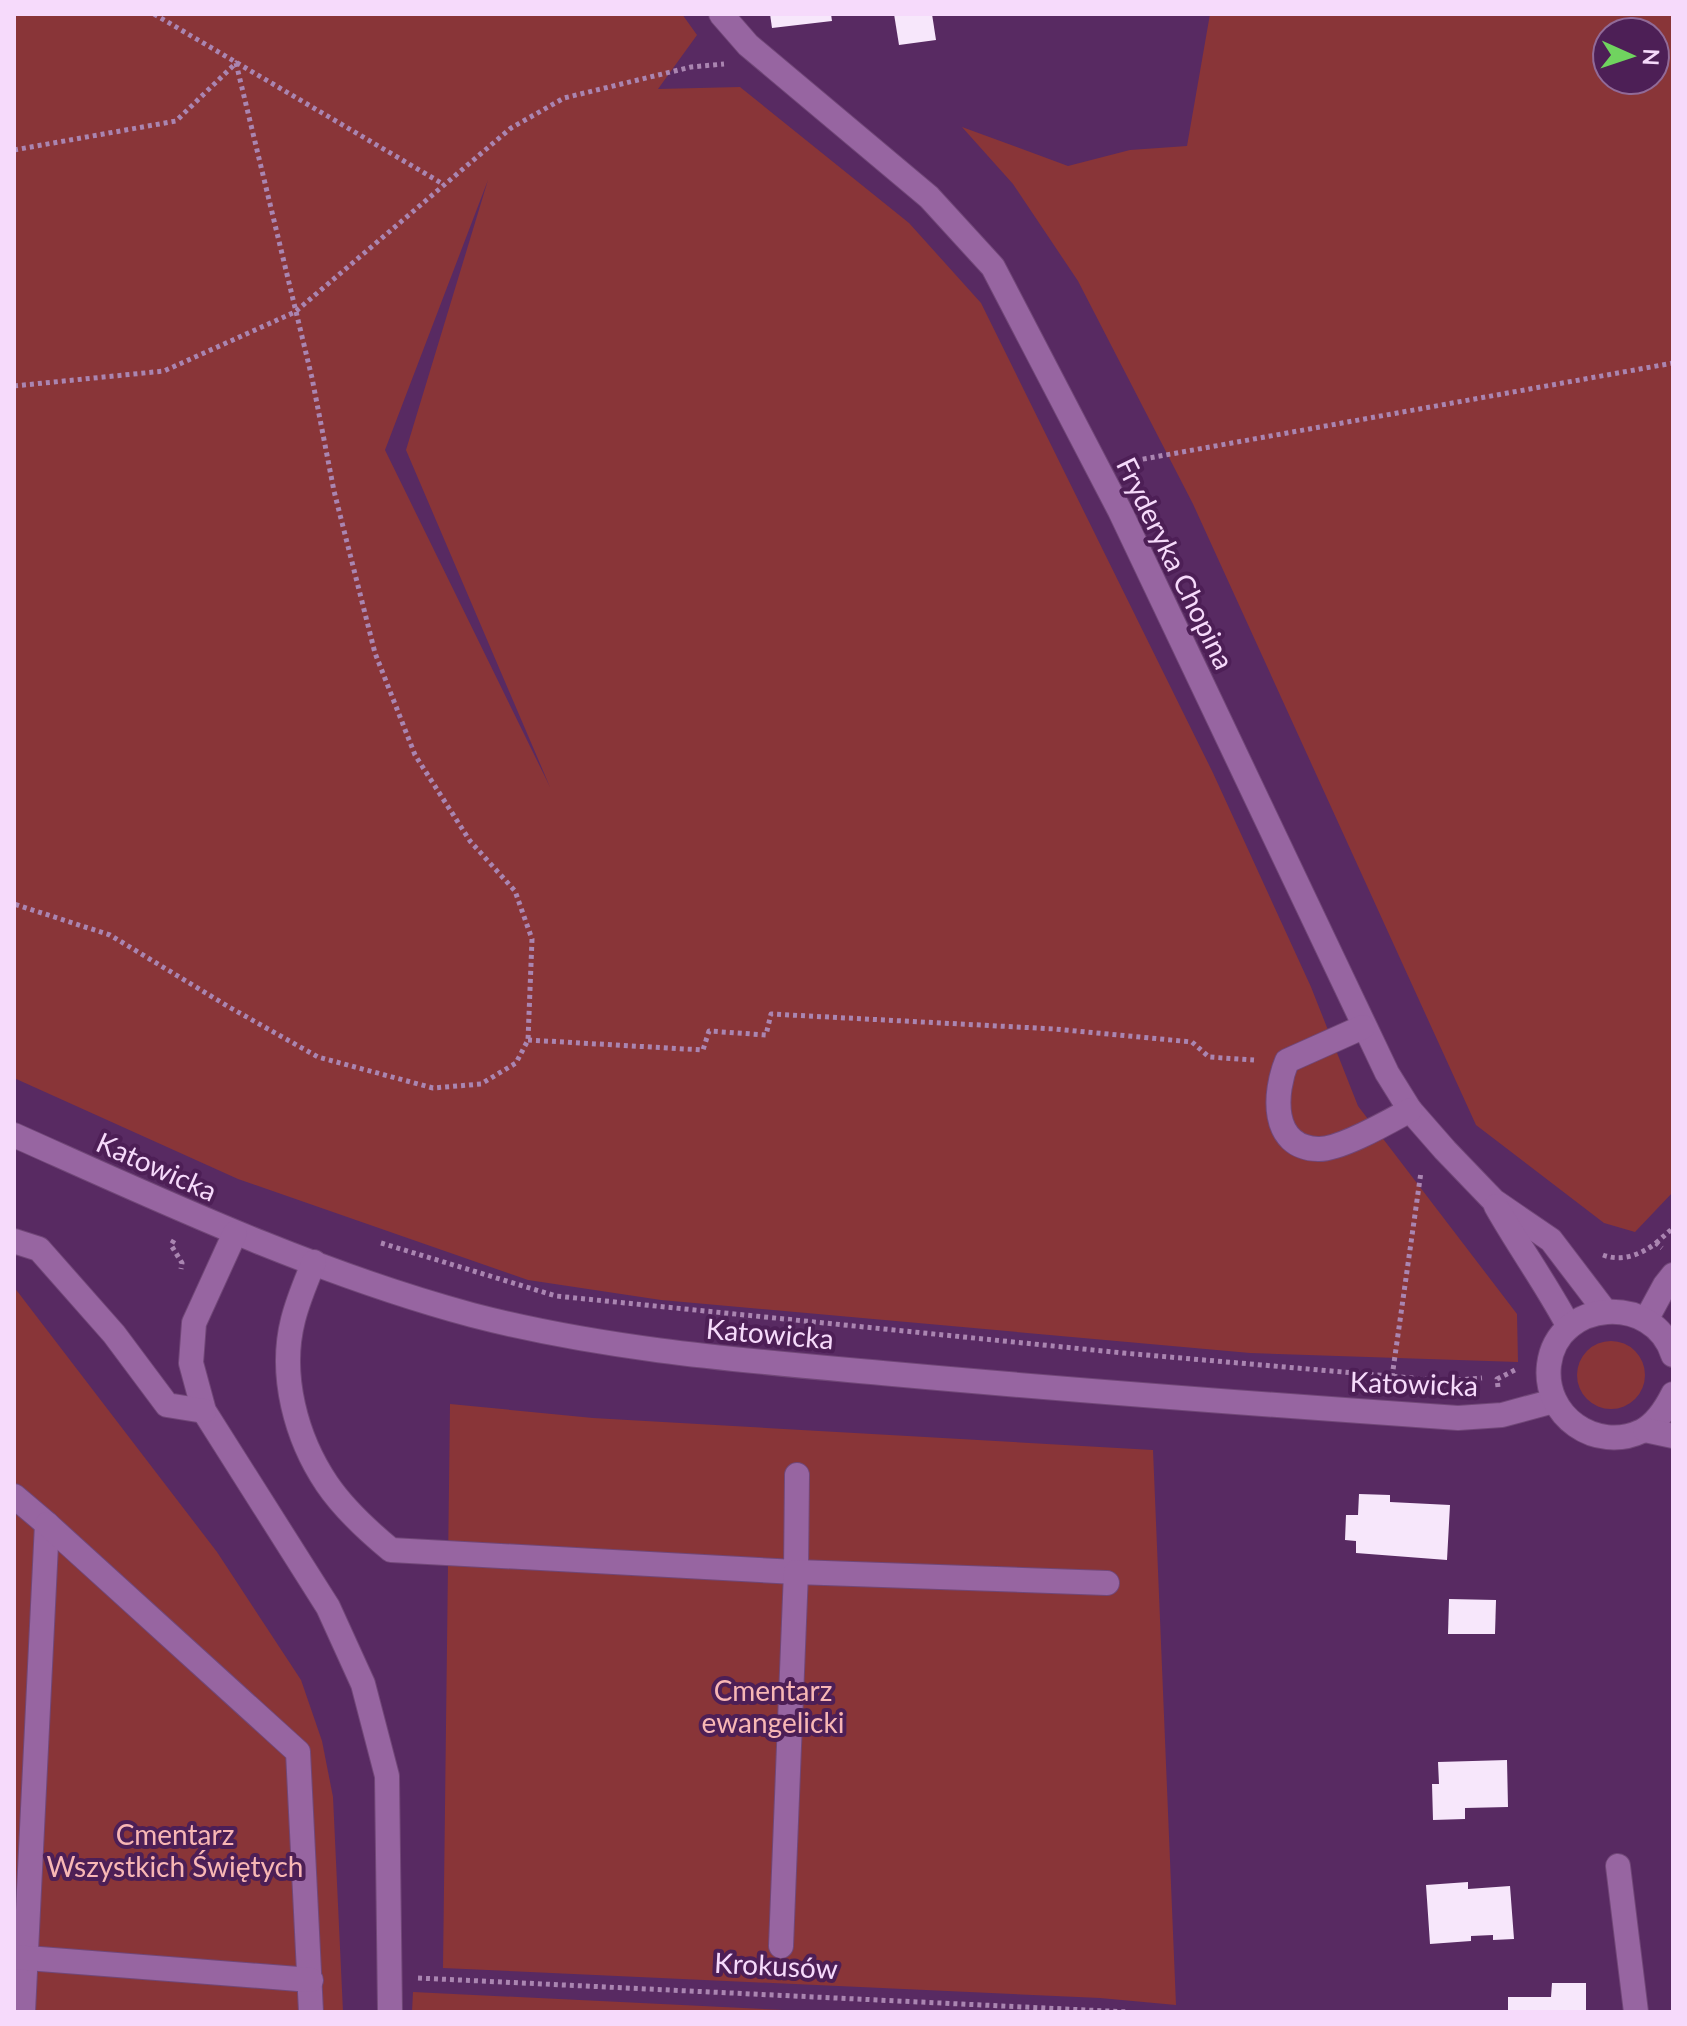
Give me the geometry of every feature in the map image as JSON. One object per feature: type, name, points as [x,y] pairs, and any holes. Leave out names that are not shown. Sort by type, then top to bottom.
[{"type":"street","name":"Fryderyka Chopina","points":[[721,14],[748,45],[929,197],[993,267],[1120,511],[1387,1073],[1410,1110],[1494,1201],[1551,1240],[1605,1311]]},
{"type":"street","points":[[1363,1027],[1287,1061],[1279,1081],[1277,1108],[1283,1130],[1299,1144],[1318,1149],[1336,1146],[1410,1110]]},
{"type":"street","name":"Katowicka","points":[[14,1135],[235,1233],[314,1262],[472,1315],[589,1340],[678,1354],[1169,1399],[1458,1418],[1502,1415],[1554,1401]]},
{"type":"street","name":"Fryderyka Chopina","points":[[1494,1201],[1526,1260],[1554,1299],[1569,1327]]},
{"type":"street","points":[[235,1233],[194,1323],[191,1363],[204,1411],[328,1607],[363,1684],[387,1776],[390,2012]]},
{"type":"street","points":[[14,1241],[39,1249],[114,1334],[167,1405],[204,1411]]},
{"type":"street","points":[[314,1262],[292,1323],[290,1399],[306,1442],[327,1484],[365,1527],[391,1550],[796,1572],[1107,1583]]},
{"type":"street","points":[[1646,1320],[1673,1275]]},
{"type":"street","points":[[1673,1355],[1661,1332],[1646,1320],[1629,1312],[1605,1311],[1585,1316],[1569,1327],[1557,1343],[1549,1362],[1549,1382],[1554,1401],[1566,1418],[1583,1431],[1603,1438],[1624,1437],[1645,1430],[1663,1414],[1673,1394]]},
{"type":"street","points":[[1645,1430],[1673,1436]]},
{"type":"street","points":[[781,1946],[797,1475]]},
{"type":"street","points":[[14,1496],[298,1752],[311,2012]]},
{"type":"street","points":[[23,2012],[20,1957],[47,1524]]},
{"type":"street","points":[[1618,1866],[1636,2012]]},
{"type":"street","points":[[20,1957],[311,1980]]},
{"type":"path","points":[[154,14],[443,184]]},
{"type":"path","points":[[14,150],[176,121],[236,63]]},
{"type":"path","points":[[14,904],[110,935],[318,1057],[433,1088],[481,1084],[516,1063],[528,1040],[532,939],[515,891],[470,841],[415,755],[375,653],[334,491],[312,378],[236,63]]},
{"type":"path","points":[[14,386],[164,371],[295,312],[511,128],[564,98],[691,67],[732,64]]},
{"type":"path","points":[[1125,463],[1673,363]]},
{"type":"path","points":[[528,1040],[703,1050],[709,1031],[766,1035],[771,1014],[1055,1029],[1192,1042],[1209,1057],[1287,1061]]},
{"type":"path","points":[[1392,1377],[1421,1166]]},
{"type":"path","points":[[1593,1251],[1619,1260],[1644,1251],[1673,1228]]},
{"type":"path","points":[[381,1243],[556,1296],[1392,1377],[1447,1381],[1482,1378]]},
{"type":"path","points":[[1656,1243],[1664,1251]]},
{"type":"path","points":[[171,1245],[182,1263],[180,1274]]},
{"type":"path","name":"Krokusów","points":[[420,1978],[1128,2012]]},
{"type":"green space","points":[[14,14],[682,14],[697,35],[658,89],[740,87],[909,223],[981,303],[1213,773],[1311,987],[1358,1106],[1517,1314],[1518,1362],[1250,1353],[661,1300],[528,1280],[238,1179],[14,1078]],"holes":[[[488,180],[406,450],[550,787],[385,450]]]},
{"type":"green space","points":[[1210,14],[1673,14],[1673,1192],[1635,1232],[1604,1223],[1476,1125],[1193,504],[1078,281],[1013,184],[962,127],[1068,166],[1130,150],[1187,146]]},
{"type":"green space","name":"Cmentarz Wszystkich Świętych","points":[[14,1287],[217,1552],[301,1680],[322,1741],[333,1797],[343,2012],[14,2012]]},
{"type":"green space","points":[[1611,1341],[1635,1351],[1645,1375],[1635,1399],[1611,1409],[1587,1399],[1577,1375],[1587,1351]]},
{"type":"green space","name":"Cmentarz ewangelicki","points":[[450,1404],[593,1418],[1153,1450],[1176,2005],[1100,1998],[443,1968]]},
{"type":"green space","points":[[413,1992],[826,2012],[412,2012]]},
{"type":"building","points":[[770,14],[831,14],[832,21],[772,28]]},
{"type":"building","points":[[894,14],[932,14],[936,40],[899,45]]},
{"type":"building","points":[[1359,1494],[1390,1495],[1390,1502],[1450,1505],[1447,1560],[1356,1553],[1356,1541],[1345,1540],[1346,1515],[1358,1515]]},
{"type":"building","points":[[1449,1599],[1496,1600],[1495,1634],[1448,1634]]},
{"type":"building","points":[[1507,1760],[1508,1807],[1465,1808],[1465,1819],[1433,1820],[1432,1784],[1439,1784],[1438,1762]]},
{"type":"building","points":[[1468,1882],[1468,1889],[1510,1886],[1514,1939],[1493,1940],[1493,1935],[1471,1936],[1471,1941],[1430,1944],[1426,1885]]},
{"type":"building","points":[[1552,1983],[1586,1983],[1586,2012],[1508,2012],[1508,1997],[1551,1997]]}]
